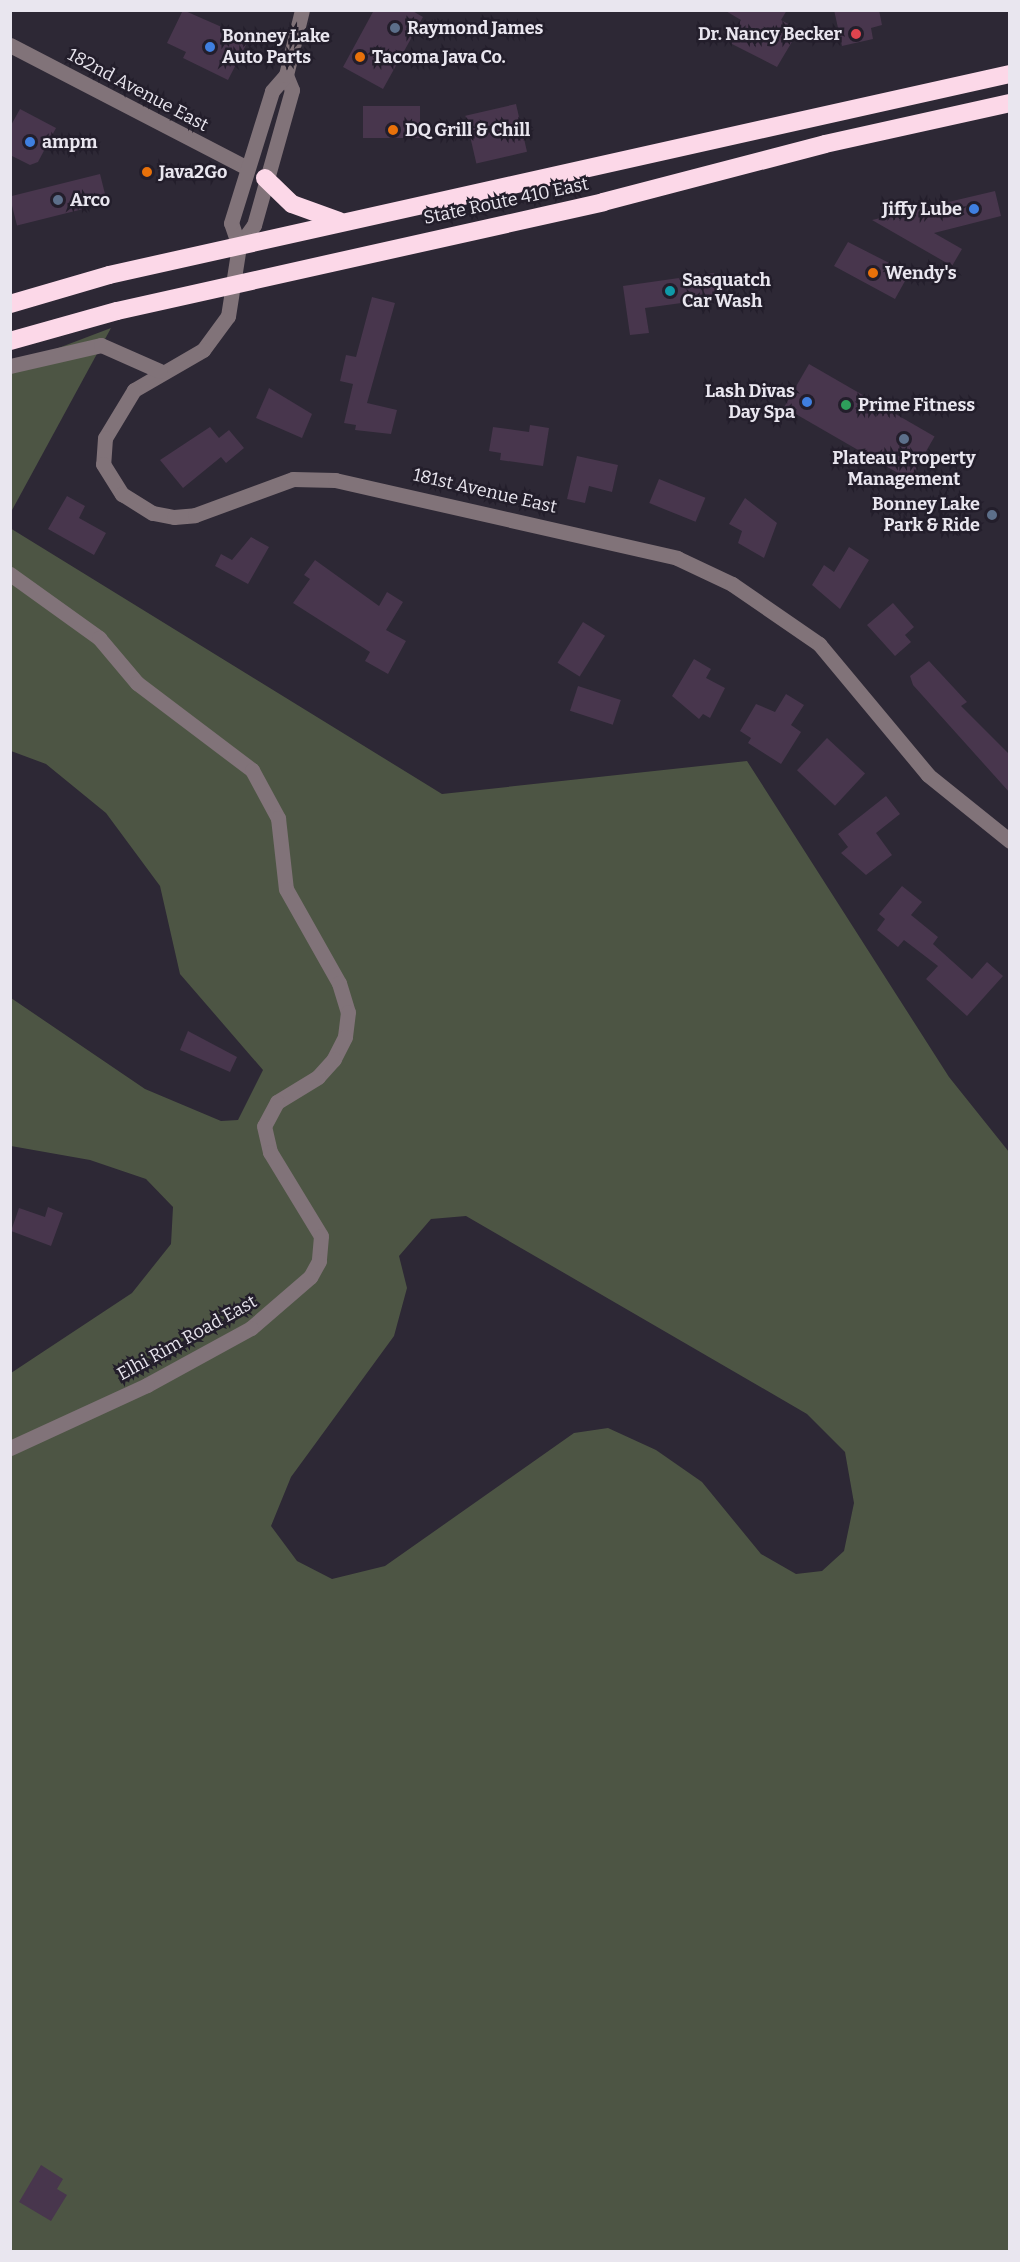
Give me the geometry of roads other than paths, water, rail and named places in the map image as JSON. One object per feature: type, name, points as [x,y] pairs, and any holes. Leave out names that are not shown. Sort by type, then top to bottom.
[{"type":"highway","name":"State Route 410 East","points":[[10,304],[343,222],[1010,74]]},
{"type":"highway","name":"State Route 410 East","points":[[10,341],[232,286],[1010,103]]},
{"type":"highway","points":[[265,178],[292,204],[343,222]]},
{"type":"street","points":[[240,246],[231,223],[272,91],[286,75],[302,10]]},
{"type":"street","name":"182nd Avenue East","points":[[10,45],[247,168]]},
{"type":"street","points":[[240,246],[254,225],[265,178],[292,90],[286,75]]},
{"type":"street","name":"181st Avenue East","points":[[240,246],[228,316],[216,336],[203,350],[160,371],[134,390],[105,438],[103,464],[109,477],[138,505],[153,513],[195,515],[277,483],[335,480],[677,558],[732,584],[819,644],[928,774],[1010,841]]},
{"type":"street","points":[[10,366],[101,345],[160,371]]},
{"type":"street","name":"Elhi Rim Road East","points":[[10,574],[99,638],[137,683],[252,770],[278,818],[286,889],[339,983],[348,1012],[345,1037],[334,1059],[318,1077],[278,1102],[264,1126],[270,1152],[321,1236],[319,1261],[310,1277],[251,1328],[147,1385],[10,1448]]},
{"type":"place","name":"Raymond James","points":[[395,28]]},
{"type":"place","name":"Dr. Nancy Becker","points":[[856,34]]},
{"type":"place","name":"Bonney Lake Auto Parts","points":[[210,47]]},
{"type":"place","name":"Tacoma Java Co.","points":[[360,57]]},
{"type":"place","name":"DQ Grill & Chill","points":[[393,130]]},
{"type":"place","name":"ampm","points":[[30,142]]},
{"type":"place","name":"Java2Go","points":[[147,172]]},
{"type":"place","name":"Arco","points":[[58,200]]},
{"type":"place","name":"Jiffy Lube","points":[[974,209]]},
{"type":"place","name":"Wendy's","points":[[873,273]]},
{"type":"place","name":"Sasquatch Car Wash","points":[[670,291]]},
{"type":"place","name":"Lash Divas Day Spa","points":[[807,402]]},
{"type":"place","name":"Prime Fitness","points":[[846,405]]},
{"type":"place","name":"Plateau Property Management","points":[[904,439]]},
{"type":"place","name":"Bonney Lake Park & Ride","points":[[992,515]]}]
